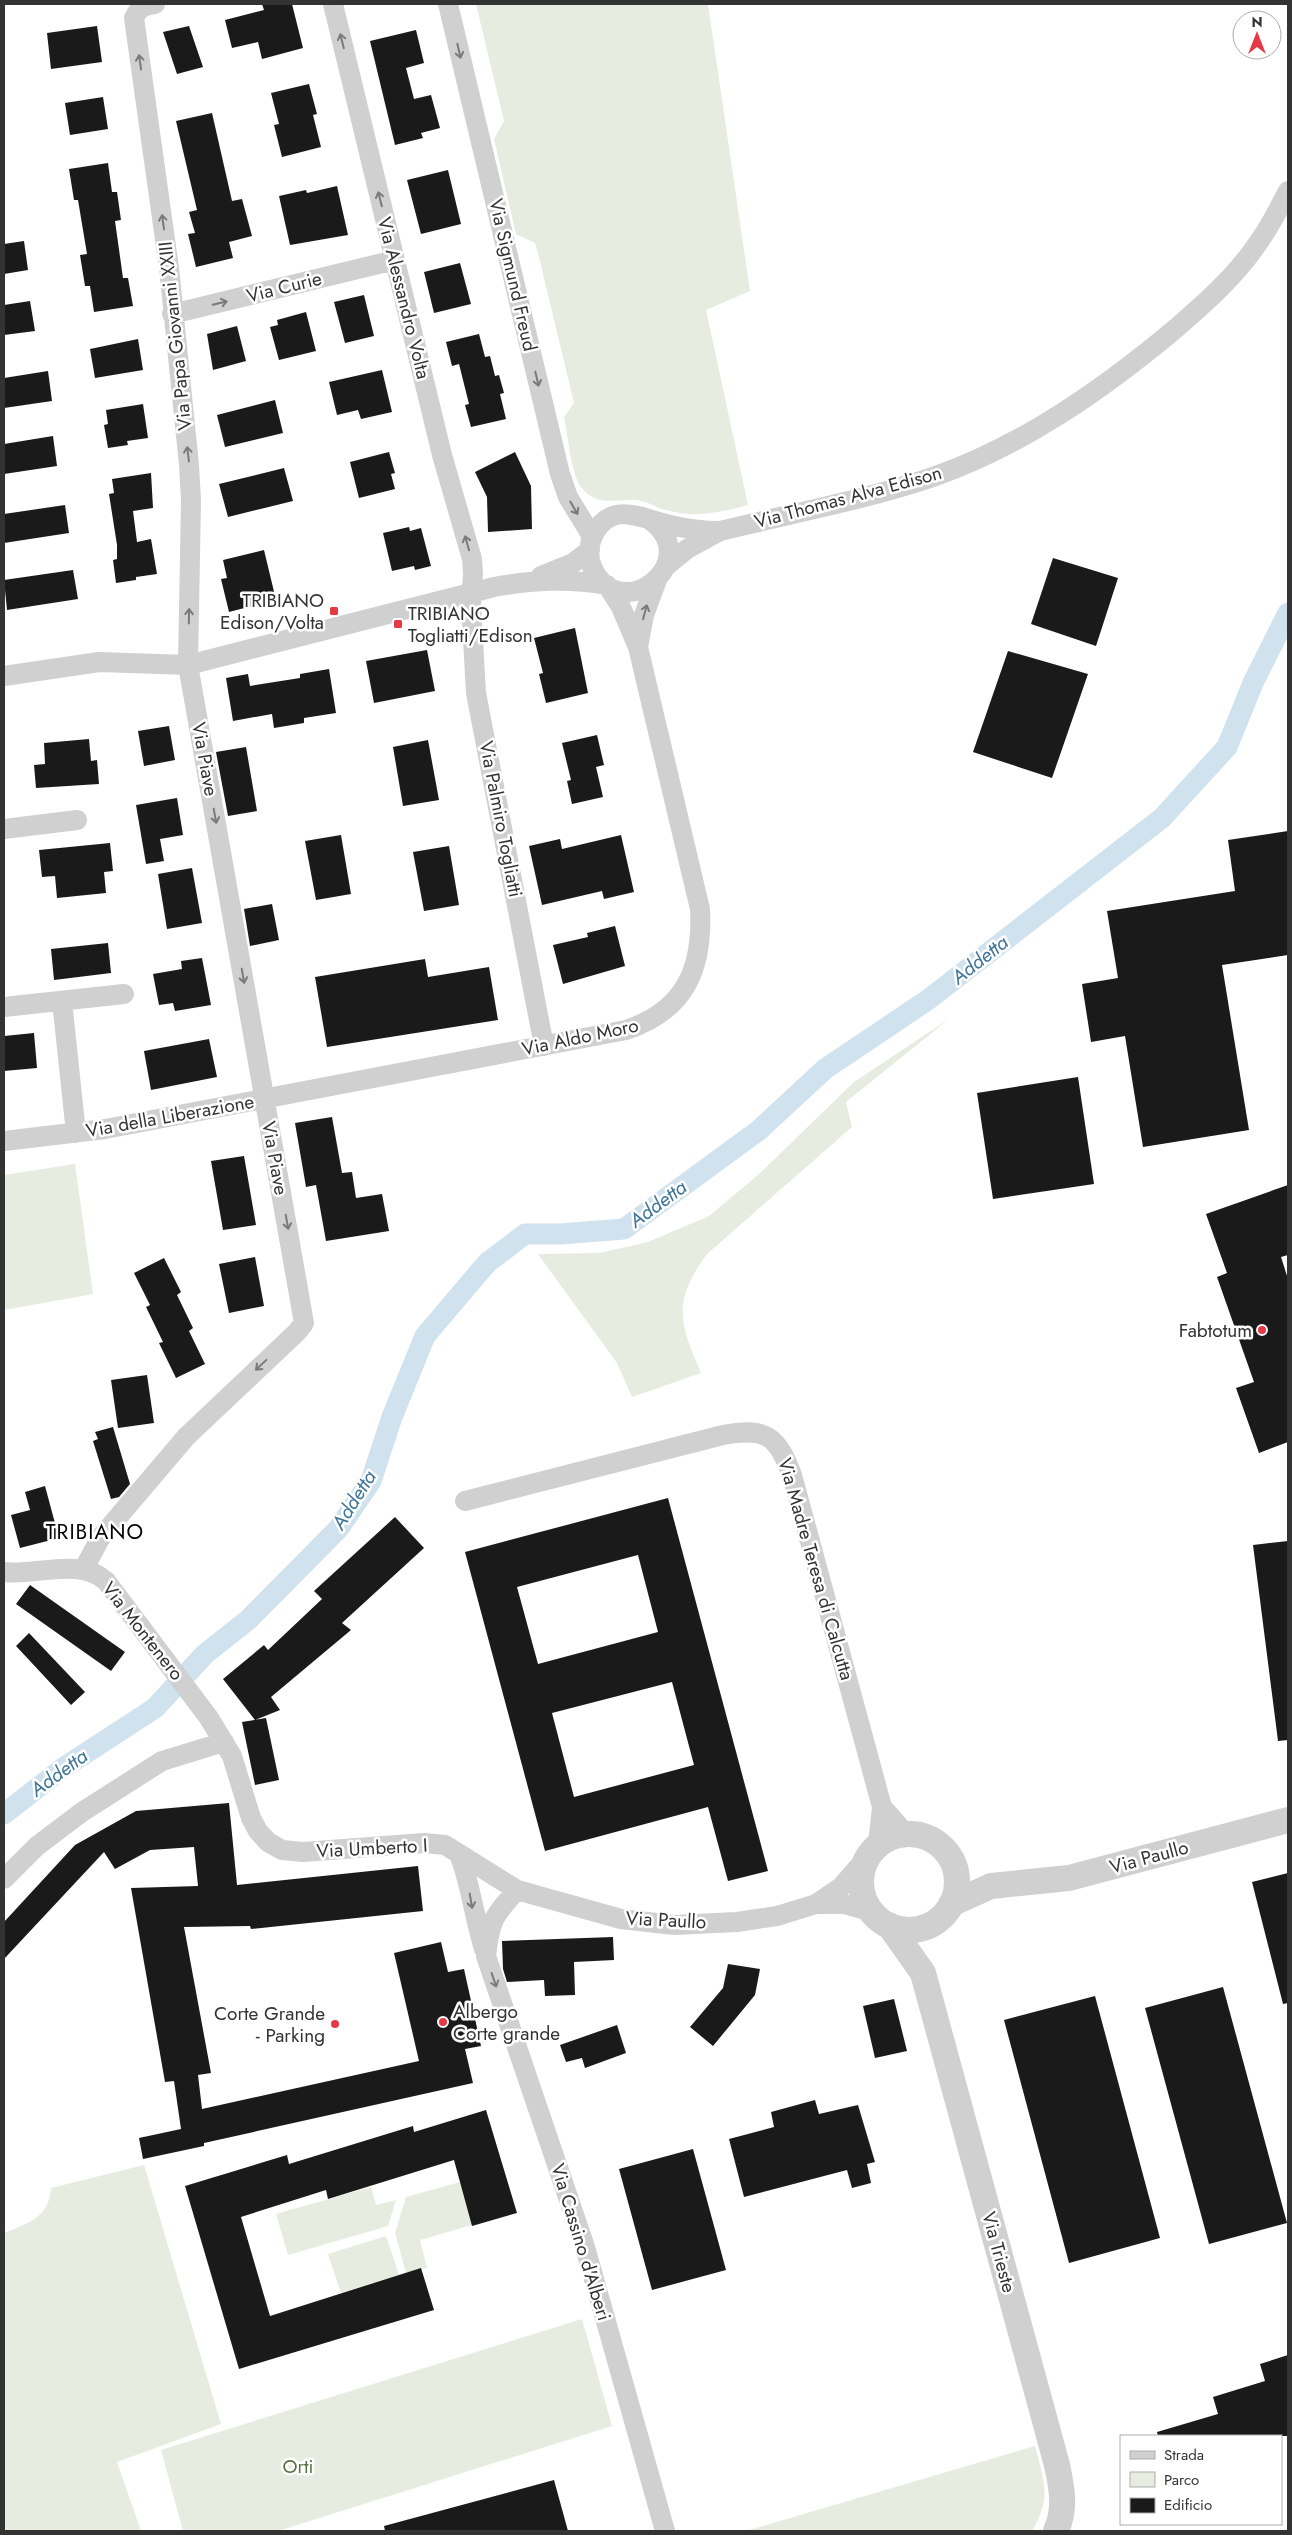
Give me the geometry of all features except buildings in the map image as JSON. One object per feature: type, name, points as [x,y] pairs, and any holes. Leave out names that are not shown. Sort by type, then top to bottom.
[{"type":"street","name":"Via Alessandro Volta","points":[[333,4],[442,455],[472,559],[473,591]]},
{"type":"street","name":"Via Sigmund Freud","points":[[448,4],[560,474],[568,497],[590,533],[591,545]]},
{"type":"street","name":"Via Papa Giovanni XXIII","points":[[146,7],[134,18],[169,268],[191,500],[188,665]]},
{"type":"street","name":"Via Thomas Alva Edison","points":[[530,581],[572,580],[607,585],[616,590],[630,592],[644,589],[687,548],[720,531],[931,478],[1000,448],[1085,398],[1145,354],[1198,309],[1234,273],[1258,244],[1288,191]]},
{"type":"street","name":"Via Curie","points":[[172,314],[395,260]]},
{"type":"street","name":"Via Thomas Alva Edison","points":[[530,581],[573,564],[591,545],[601,524],[615,516],[632,514],[695,530],[720,531]]},
{"type":"street","points":[[638,647],[644,615],[668,554],[666,541],[659,527],[650,520]]},
{"type":"street","points":[[591,545],[594,570],[607,585],[621,607],[638,647]]},
{"type":"street","points":[[4,676],[99,662],[188,665],[473,591],[530,581]]},
{"type":"street","name":"Via Palmiro Togliatti","points":[[473,591],[471,604],[476,693],[544,1046]]},
{"type":"street","name":"Via Aldo Moro","points":[[264,1100],[626,1030],[647,1023],[666,1011],[682,993],[692,975],[699,953],[701,935],[700,909],[638,647]]},
{"type":"street","name":"Via Piave","points":[[83,1570],[101,1537],[186,1437],[298,1332],[304,1323],[304,1314],[264,1100],[188,665]]},
{"type":"street","points":[[4,830],[77,820]]},
{"type":"street","points":[[4,1007],[124,994]]},
{"type":"street","name":"Via della Liberazione","points":[[62,1001],[76,1133]]},
{"type":"street","name":"Via della Liberazione","points":[[4,1141],[76,1133],[264,1100]]},
{"type":"street","name":"Via Madre Teresa di Calcutta","points":[[465,1502],[723,1435],[748,1430],[767,1436],[783,1450],[792,1475],[882,1807],[906,1834]]},
{"type":"street","name":"Via Montenero","points":[[4,1572],[83,1570],[97,1574],[106,1581],[207,1716],[224,1742]]},
{"type":"street","points":[[4,1879],[37,1846],[82,1812],[154,1766],[224,1742]]},
{"type":"street","name":"Via Umberto I","points":[[224,1742],[232,1756],[251,1818],[258,1831],[268,1842],[282,1850],[303,1852],[424,1844],[445,1845],[517,1890]]},
{"type":"street","name":"Via Madre Teresa di Calcutta","points":[[873,1850],[882,1807]]},
{"type":"street","name":"Via Paullo","points":[[517,1890],[621,1919],[674,1924],[737,1922],[777,1916],[816,1904],[844,1904],[880,1919],[915,1930],[928,1926],[945,1912],[991,1886],[1068,1878],[1288,1820]]},
{"type":"street","points":[[906,1834],[921,1836],[934,1841],[945,1850],[953,1863],[957,1876],[956,1891],[945,1912]]},
{"type":"street","name":"Via Paullo","points":[[816,1904],[841,1887],[873,1850],[892,1837],[906,1834]]},
{"type":"street","points":[[873,1850],[862,1870],[861,1885],[864,1899],[880,1919]]},
{"type":"street","name":"Via Cassino d'Alberi","points":[[459,1854],[467,1874],[474,1919],[585,2247],[665,2531]]},
{"type":"street","name":"Via Paullo","points":[[953,1863],[1008,1884]]},
{"type":"street","name":"Via Cassino d'Alberi","points":[[486,1956],[490,1927],[496,1914],[517,1890]]},
{"type":"street","name":"Via Trieste","points":[[923,1973],[930,1939],[945,1912]]},
{"type":"street","name":"Via Trieste","points":[[880,1919],[923,1973],[1057,2465],[1064,2495],[1062,2518],[1056,2531]]},
{"type":"green space","points":[[476,4],[708,4],[750,291],[706,310],[748,505],[710,513],[680,513],[638,500],[599,500],[581,487],[572,464],[564,417],[574,403],[540,261],[535,243],[516,234],[494,139],[504,121]]},
{"type":"green space","points":[[949,1019],[846,1102],[852,1127],[707,1254],[688,1286],[683,1312],[688,1340],[701,1373],[632,1397],[617,1363],[538,1254],[599,1253],[648,1242],[709,1216],[758,1175],[854,1082]]},
{"type":"green space","points":[[75,1164],[93,1294],[4,1310],[4,1175]]},
{"type":"green space","points":[[144,2165],[221,2424],[117,2462],[141,2531],[4,2531],[4,2233],[29,2222],[42,2213],[49,2198],[51,2188]]},
{"type":"green space","points":[[460,2182],[472,2225],[420,2240],[427,2268],[406,2273],[395,2233],[406,2197]]},
{"type":"green space","points":[[371,2187],[376,2205],[396,2200],[388,2226],[288,2255],[276,2214]]},
{"type":"green space","points":[[386,2236],[399,2275],[341,2293],[328,2254]]},
{"type":"green space","name":"Orti","points":[[582,2319],[612,2426],[278,2531],[183,2531],[161,2450]]},
{"type":"green space","points":[[1035,2446],[1043,2480],[1044,2499],[1032,2531],[746,2531]]},
{"type":"waterway","name":"Addetta","points":[[4,1814],[63,1768],[155,1708],[205,1654],[248,1620],[339,1528],[371,1481],[392,1417],[425,1336],[487,1263],[525,1234],[560,1234],[624,1229],[758,1131],[825,1069],[929,999],[1162,818],[1227,747],[1253,683],[1288,613]]},
{"type":"place","name":"TRIBIANO Edison/Volta","points":[[334,611]]},
{"type":"place","name":"TRIBIANO Togliatti/Edison","points":[[398,624]]},
{"type":"place","name":"Fabtotum","points":[[1262,1330]]},
{"type":"place","name":"Albergo Corte grande","points":[[443,2022]]},
{"type":"place","name":"Corte Grande - Parking","points":[[335,2024]]},
{"type":"district","name":"TRIBIANO","points":[[95,1532]]}]
